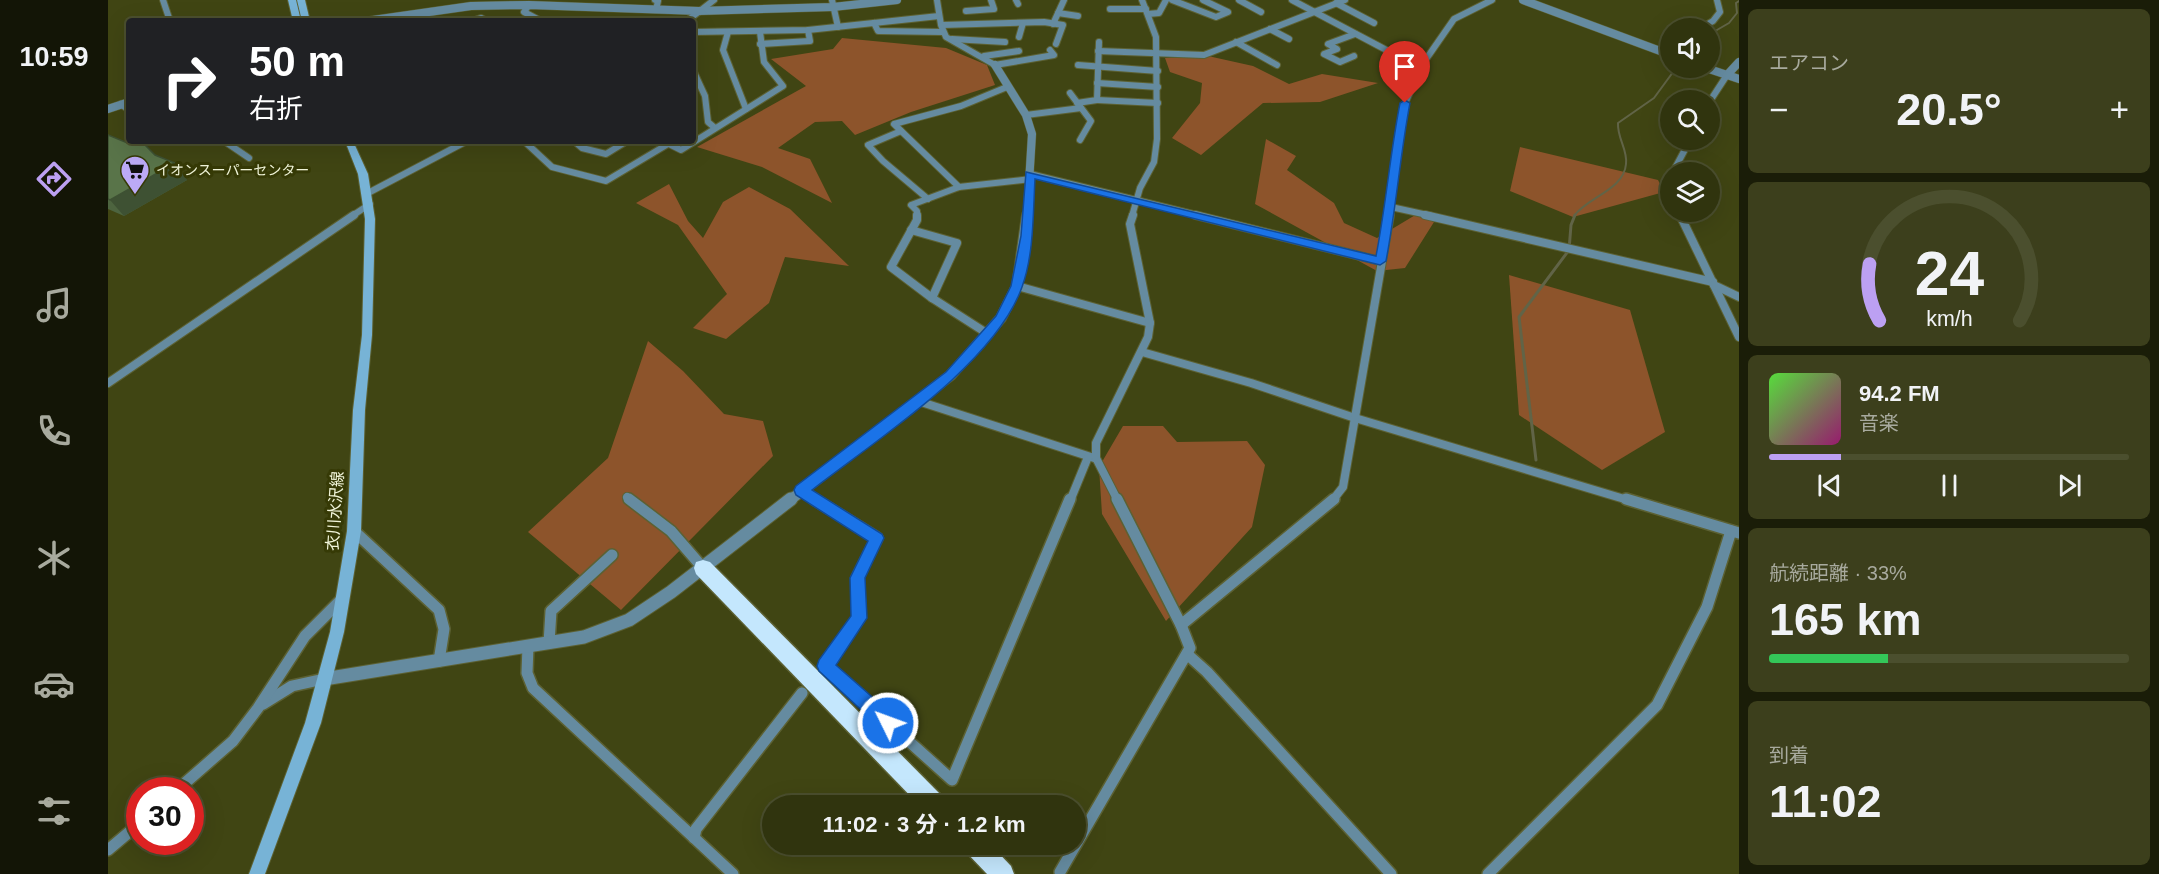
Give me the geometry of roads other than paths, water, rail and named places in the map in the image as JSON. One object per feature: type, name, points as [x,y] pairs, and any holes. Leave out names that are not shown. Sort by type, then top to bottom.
[{"type":"highway","points":[[703,568],[925,795]]},
{"type":"highway","points":[[985,855],[1003,874]]},
{"type":"main road","points":[[292,0],[296,18]]},
{"type":"main road","points":[[302,0],[305,18]]},
{"type":"main road","name":"衣川水沢線","points":[[256,874],[309,733],[344,597],[354,531],[358,410],[366,335],[369,198],[363,174],[350,144]]},
{"type":"street","points":[[163,0],[169,18]]},
{"type":"street","points":[[655,0],[658,1],[656,10]]},
{"type":"street","points":[[691,18],[714,0]]},
{"type":"street","points":[[387,18],[471,6],[529,5],[699,11],[897,0]]},
{"type":"street","points":[[258,708],[283,690],[324,679],[584,637],[628,620],[703,568],[951,375],[1001,318],[1017,286],[1026,236],[1032,134],[1026,115],[995,65],[984,56],[949,40],[943,32],[937,0]]},
{"type":"street","points":[[966,11],[994,9],[991,0]]},
{"type":"street","points":[[1053,24],[1064,0]]},
{"type":"street","points":[[801,490],[877,538],[857,578],[859,618],[825,666],[952,780],[1092,458],[1096,443],[1142,352],[1150,323],[1130,224],[1136,199],[1154,162],[1157,139],[1158,55],[1156,37],[1142,0]]},
{"type":"street","points":[[1110,9],[1159,13],[1166,0]]},
{"type":"street","points":[[1172,0],[1216,17],[1228,12],[1203,0]]},
{"type":"street","points":[[1239,0],[1262,12]]},
{"type":"street","points":[[1292,0],[1392,53],[1423,62]]},
{"type":"street","points":[[1098,51],[1204,56],[1344,0]]},
{"type":"street","points":[[1180,626],[1332,501],[1343,487],[1391,207],[1396,150],[1403,108],[1423,62],[1454,19],[1492,0]]},
{"type":"street","points":[[1524,0],[1660,51]]},
{"type":"street","points":[[1715,18],[1720,12],[1717,0]]},
{"type":"street","points":[[1336,3],[1374,22]]},
{"type":"street","points":[[833,4],[838,27]]},
{"type":"street","points":[[529,5],[524,12],[535,18]]},
{"type":"street","points":[[1058,13],[1078,16]]},
{"type":"street","points":[[696,32],[808,30],[939,16]]},
{"type":"street","points":[[874,23],[878,31],[943,32]]},
{"type":"street","points":[[942,25],[1023,23],[1063,25],[1056,44]]},
{"type":"street","points":[[1019,37],[1023,23]]},
{"type":"street","points":[[1270,28],[1289,39]]},
{"type":"street","points":[[760,44],[810,41],[808,30]]},
{"type":"street","points":[[728,32],[723,50],[746,109]]},
{"type":"street","points":[[696,140],[783,86],[768,71],[760,57],[760,32]]},
{"type":"street","points":[[1354,34],[1328,44],[1337,49],[1324,54],[1340,62],[1354,56]]},
{"type":"street","points":[[949,40],[1005,42]]},
{"type":"street","points":[[1097,100],[1099,42]]},
{"type":"street","points":[[1236,42],[1277,65]]},
{"type":"street","points":[[995,65],[1054,56],[1050,50]]},
{"type":"street","points":[[984,56],[1019,51]]},
{"type":"street","points":[[1717,90],[1739,62]]},
{"type":"street","points":[[1078,65],[1158,71]]},
{"type":"street","points":[[1720,73],[1739,79]]},
{"type":"street","points":[[696,76],[705,96],[708,122],[715,128]]},
{"type":"street","points":[[1097,83],[1158,87]]},
{"type":"street","points":[[959,187],[894,124],[961,106],[1007,87]]},
{"type":"street","points":[[1070,93],[1091,121],[1080,140]]},
{"type":"street","points":[[1026,115],[1097,100],[1158,104]]},
{"type":"street","points":[[108,109],[125,103]]},
{"type":"street","points":[[901,131],[868,145],[928,200]]},
{"type":"street","points":[[228,144],[249,158]]},
{"type":"street","points":[[108,383],[369,198],[461,144]]},
{"type":"street","points":[[527,144],[552,167],[606,181],[663,144]]},
{"type":"street","points":[[577,144],[582,148],[606,154],[622,144]]},
{"type":"street","points":[[670,144],[681,150],[690,144]]},
{"type":"street","points":[[988,334],[932,298],[891,267],[917,220],[917,211],[912,204],[959,187],[1030,177],[1136,199],[1380,261]]},
{"type":"street","points":[[1391,207],[1714,284],[1739,297]]},
{"type":"street","points":[[1684,222],[1739,337]]},
{"type":"street","points":[[911,230],[957,243],[932,298]]},
{"type":"street","points":[[1017,286],[1150,323]]},
{"type":"street","points":[[1142,352],[1251,383],[1355,418],[1735,532],[1707,607],[1657,705],[1488,874]]},
{"type":"street","points":[[918,401],[1092,458],[1190,648],[1060,872]]},
{"type":"street","points":[[627,497],[671,531],[703,568]]},
{"type":"street","points":[[354,531],[439,610],[446,625],[446,633],[439,661]]},
{"type":"street","points":[[549,643],[551,611],[612,555]]},
{"type":"street","points":[[192,777],[224,750],[258,708],[305,636],[344,597]]},
{"type":"street","points":[[528,646],[527,673],[533,688],[733,874]]},
{"type":"street","points":[[1187,654],[1215,681],[1390,874]]},
{"type":"street","points":[[694,838],[696,829],[801,693]]},
{"type":"street","points":[[108,850],[126,835]]},
{"type":"waterway","points":[[1720,28],[1729,23],[1737,13],[1736,3],[1739,1]]},
{"type":"waterway","points":[[1574,216],[1580,209],[1612,187],[1624,173],[1626,159],[1618,123],[1654,98],[1669,78]]},
{"type":"waterway","points":[[1536,460],[1519,317],[1569,250],[1571,225],[1575,215]]},
{"type":"place","name":"イオンスーパーセンター","points":[[135,196]]}]
